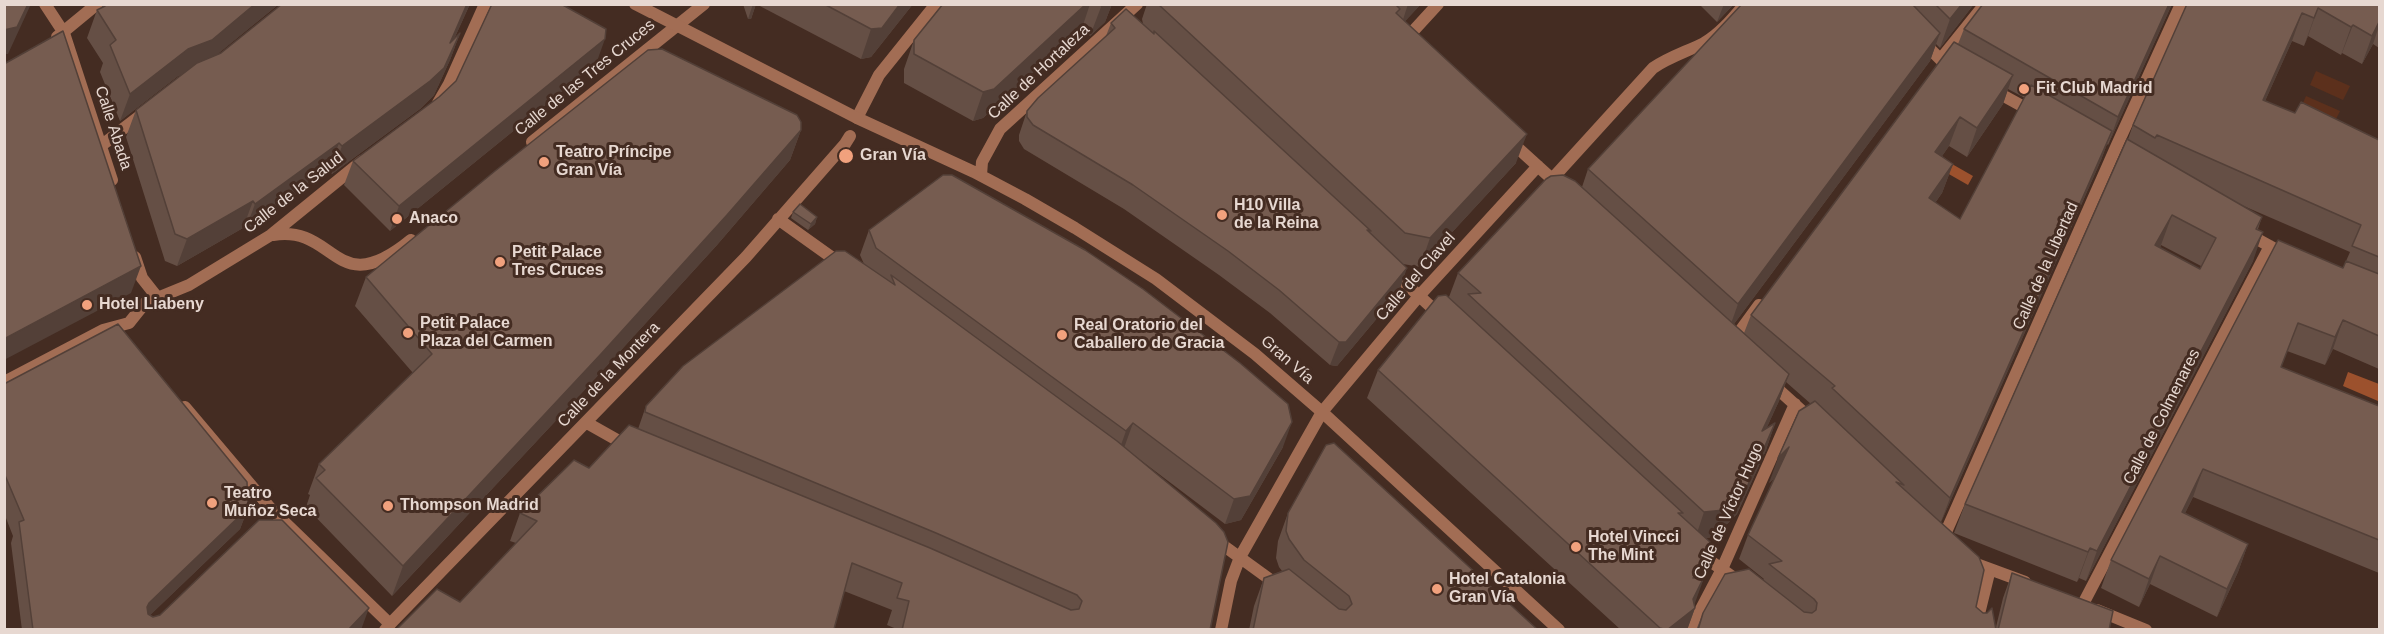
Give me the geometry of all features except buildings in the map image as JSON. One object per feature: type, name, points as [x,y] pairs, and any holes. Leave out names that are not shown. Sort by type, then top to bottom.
[{"type":"street","name":"Calle Abada","points":[[45,4],[64,33],[115,190]]},
{"type":"street","points":[[44,45],[64,33],[98,4]]},
{"type":"street","points":[[425,115],[441,100],[484,4]]},
{"type":"street","name":"Gran Vía","points":[[635,4],[857,118],[981,175],[1076,228],[1156,279],[1232,335],[1322,412],[1559,630]]},
{"type":"street","name":"Calle de las Tres Cruces","points":[[523,149],[704,4]]},
{"type":"street","points":[[857,118],[879,75],[936,4]]},
{"type":"street","name":"Calle de Hortaleza","points":[[981,175],[982,162],[1000,129],[1137,4]]},
{"type":"street","points":[[1404,41],[1438,4]]},
{"type":"street","points":[[1552,179],[1653,68],[1667,58],[1706,42],[1724,28],[1745,4]]},
{"type":"street","points":[[1937,65],[1985,4]]},
{"type":"street","name":"Calle de la Libertad","points":[[1990,569],[1961,558],[1937,537],[2181,4]]},
{"type":"street","points":[[1120,20],[1130,30]]},
{"type":"street","points":[[1917,36],[1937,65],[1975,79],[2049,122]]},
{"type":"street","points":[[102,145],[156,104]]},
{"type":"street","points":[[1503,134],[1552,179],[1567,198]]},
{"type":"street","name":"Calle de la Montera","points":[[387,627],[746,257],[850,136]]},
{"type":"street","points":[[2098,149],[2124,164]]},
{"type":"street","name":"Calle de la Salud","points":[[129,323],[145,303],[189,285],[272,235],[368,157]]},
{"type":"street","name":"Calle del Clavel","points":[[1221,630],[1231,581],[1240,557],[1322,412],[1419,296],[1538,166]]},
{"type":"street","points":[[778,219],[849,270]]},
{"type":"street","points":[[2238,228],[2295,261]]},
{"type":"street","points":[[272,235],[293,233],[306,237],[343,261],[367,265],[389,256],[422,231]]},
{"type":"street","points":[[132,245],[142,278],[157,297]]},
{"type":"street","name":"Calle de Colmenares","points":[[2146,630],[2078,602],[2270,246]]},
{"type":"street","points":[[1384,264],[1449,324]]},
{"type":"street","points":[[1729,345],[1764,298]]},
{"type":"street","points":[[4,382],[103,330],[129,323],[127,340]]},
{"type":"street","points":[[1762,375],[1821,428]]},
{"type":"street","points":[[173,395],[268,513],[387,627]]},
{"type":"street","name":"Calle de Víctor Hugo","points":[[1690,630],[1722,569],[1795,404]]},
{"type":"street","points":[[586,423],[632,447]]},
{"type":"street","points":[[1204,531],[1289,593]]},
{"type":"street","points":[[1681,538],[1698,554],[1748,589]]},
{"type":"street","points":[[1975,630],[1990,569],[2042,588]]},
{"type":"shaded area","points":[[2316,71],[2350,86],[2343,100],[2310,85]]},
{"type":"shaded area","points":[[2306,96],[2340,111],[2333,125],[2300,110]]},
{"type":"shaded area","points":[[1938,156],[1973,176],[1968,185],[1933,165]]},
{"type":"shaded area","points":[[2348,372],[2379,384],[2378,401],[2343,386]]},
{"type":"place","name":"Fit Club Madrid","points":[[2024,89]]},
{"type":"place","name":"Gran Vía","points":[[846,156]]},
{"type":"place","name":"Teatro Príncipe Gran Vía","points":[[544,162]]},
{"type":"place","name":"H10 Villa de la Reina","points":[[1222,215]]},
{"type":"place","name":"Anaco","points":[[397,219]]},
{"type":"place","name":"Petit Palace Tres Cruces","points":[[500,262]]},
{"type":"place","name":"Hotel Liabeny","points":[[87,305]]},
{"type":"place","name":"Petit Palace Plaza del Carmen","points":[[408,333]]},
{"type":"place","name":"Real Oratorio del Caballero de Gracia","points":[[1062,335]]},
{"type":"place","name":"Teatro Muñoz Seca","points":[[212,503]]},
{"type":"place","name":"Thompson Madrid","points":[[388,506]]},
{"type":"place","name":"Hotel Vincci The Mint","points":[[1576,547]]},
{"type":"place","name":"Hotel Catalonia Gran Vía","points":[[1437,589]]}]
